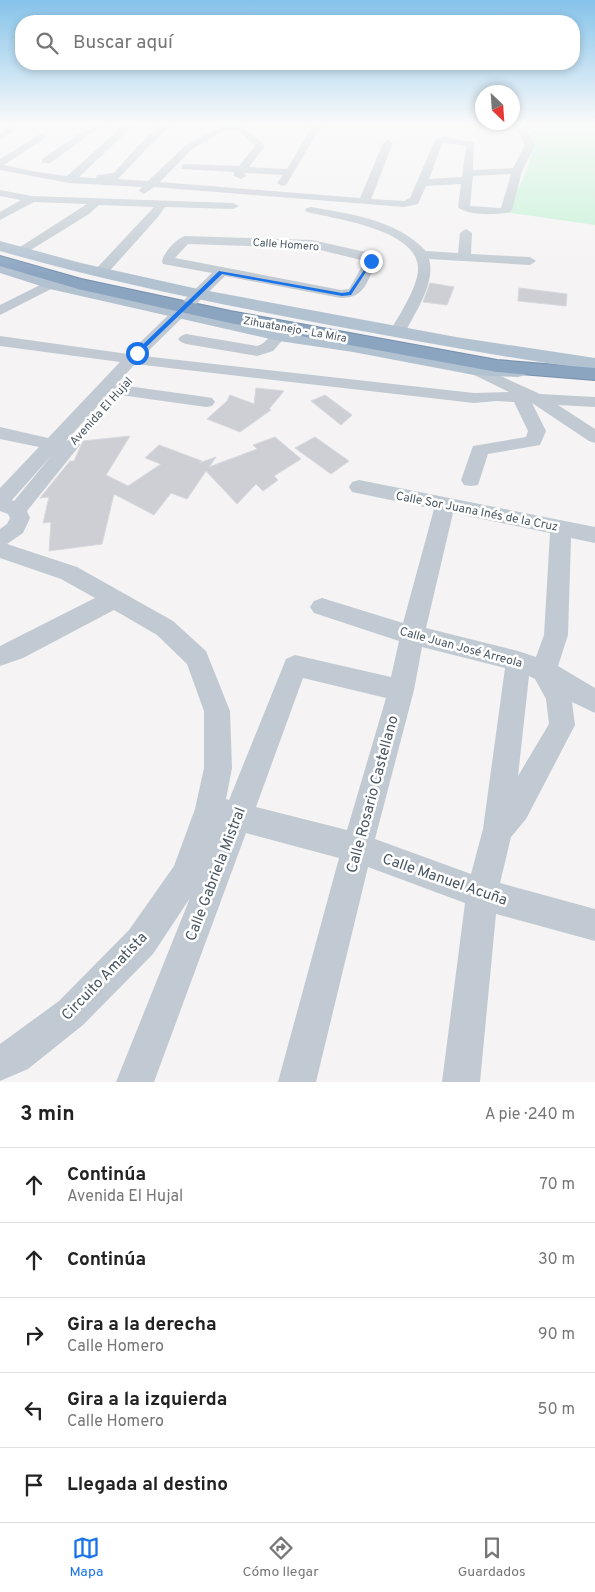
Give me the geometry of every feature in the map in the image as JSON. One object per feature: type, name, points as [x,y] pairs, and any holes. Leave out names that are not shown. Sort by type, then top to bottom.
[{"type":"highway","name":"Zihuatanejo - La Mira","points":[[0,253],[94,280],[194,305],[457,359],[538,370],[595,374]]},
{"type":"highway","name":"Zihuatanejo - La Mira","points":[[0,261],[78,284],[194,305],[471,352],[536,361],[595,365]]},
{"type":"main road","points":[[0,246],[100,273],[279,335],[362,347],[474,369],[500,371],[538,370]]},
{"type":"main road","points":[[0,268],[50,284],[194,305],[398,331],[494,350],[595,365]]},
{"type":"street","points":[[49,173],[272,195],[366,221],[395,233],[422,255],[530,261]]},
{"type":"street","points":[[72,177],[76,173]]},
{"type":"street","points":[[72,177],[113,178],[118,173]]},
{"type":"street","points":[[133,201],[162,173]]},
{"type":"street","points":[[229,192],[241,177],[238,173]]},
{"type":"street","points":[[272,195],[289,173]]},
{"type":"street","points":[[364,202],[376,173]]},
{"type":"street","points":[[289,208],[309,204],[364,202],[404,204],[414,202],[426,173]]},
{"type":"street","points":[[422,183],[492,173]]},
{"type":"street","points":[[467,176],[464,207],[467,209],[506,210],[516,173]]},
{"type":"street","points":[[0,193],[32,199],[133,201],[224,210],[244,206]]},
{"type":"street","points":[[0,217],[32,199]]},
{"type":"street","points":[[21,252],[85,212],[98,200]]},
{"type":"street","points":[[100,273],[154,215],[162,203]]},
{"type":"street","points":[[348,229],[366,221]]},
{"type":"street","points":[[464,257],[466,233]]},
{"type":"street","name":"Calle Homero","points":[[216,236],[312,244],[370,258],[367,268],[351,294],[342,294],[168,261],[169,256],[185,240],[216,236]]},
{"type":"street","points":[[312,244],[330,236]]},
{"type":"street","points":[[398,331],[416,294],[425,268],[422,255]]},
{"type":"street","name":"Avenida El Hujal","points":[[6,516],[60,446],[142,357],[194,305],[221,272]]},
{"type":"street","points":[[0,311],[50,284]]},
{"type":"street","points":[[0,333],[13,340],[474,398],[496,396],[535,397],[595,402]]},
{"type":"street","points":[[186,339],[257,351],[268,348],[279,335]]},
{"type":"street","name":"Avenida El Hujal","points":[[60,446],[120,390],[142,357]]},
{"type":"street","points":[[474,369],[595,427]]},
{"type":"street","points":[[120,390],[206,402]]},
{"type":"street","points":[[535,397],[595,437]]},
{"type":"street","points":[[471,480],[480,450],[494,446],[518,445],[534,441],[537,431],[535,397]]},
{"type":"street","points":[[0,433],[60,446]]},
{"type":"street","name":"Calle Sor Juana Inés de la Cruz","points":[[359,487],[595,535]]},
{"type":"street","name":"Calle Rosario Castellano","points":[[297,1082],[357,848],[401,690],[412,635],[445,505]]},
{"type":"street","name":"Circuito Amatista","points":[[6,516],[27,545],[54,567]]},
{"type":"street","points":[[461,1082],[482,894],[498,830],[531,666],[556,635],[561,528]]},
{"type":"street","name":"Circuito Amatista","points":[[0,550],[54,567],[114,599],[166,628],[197,658],[216,711],[218,768],[223,813],[186,876],[141,942],[71,1013],[15,1056],[0,1063]]},
{"type":"street","points":[[0,656],[14,651],[114,599]]},
{"type":"street","name":"Calle Juan José Arreola","points":[[322,607],[412,635],[531,666],[595,702]]},
{"type":"street","name":"Calle Gabriela Mistral","points":[[135,1082],[223,813],[294,666],[401,690]]},
{"type":"street","points":[[498,830],[516,809],[562,725],[559,698],[531,666]]},
{"type":"street","name":"Calle Manuel Acuña","points":[[223,813],[357,848],[482,894],[595,925]]},
{"type":"green space","points":[[525,173],[595,173],[595,225],[504,212]]},
{"type":"building","points":[[430,283],[454,287],[447,305],[423,302]]},
{"type":"building","points":[[519,288],[567,294],[566,306],[518,301]]},
{"type":"building","points":[[256,388],[284,391],[269,409],[271,410],[240,432],[207,419],[227,401],[230,395],[254,404]]},
{"type":"building","points":[[325,395],[352,415],[341,425],[311,401]]},
{"type":"building","points":[[130,436],[106,475],[128,486],[161,464],[145,458],[159,445],[202,461],[199,463],[216,457],[209,467],[257,449],[253,445],[275,437],[301,459],[274,476],[278,480],[263,491],[256,484],[237,504],[206,471],[187,499],[171,493],[154,515],[114,494],[102,544],[49,551],[51,522],[43,523],[49,497],[40,498],[70,461],[74,461],[83,441]]},
{"type":"building","points":[[315,437],[349,461],[331,474],[295,448]]},
{"type":"route","points":[[137,353],[221,272],[342,294],[351,294],[355,291],[371,261]]}]
